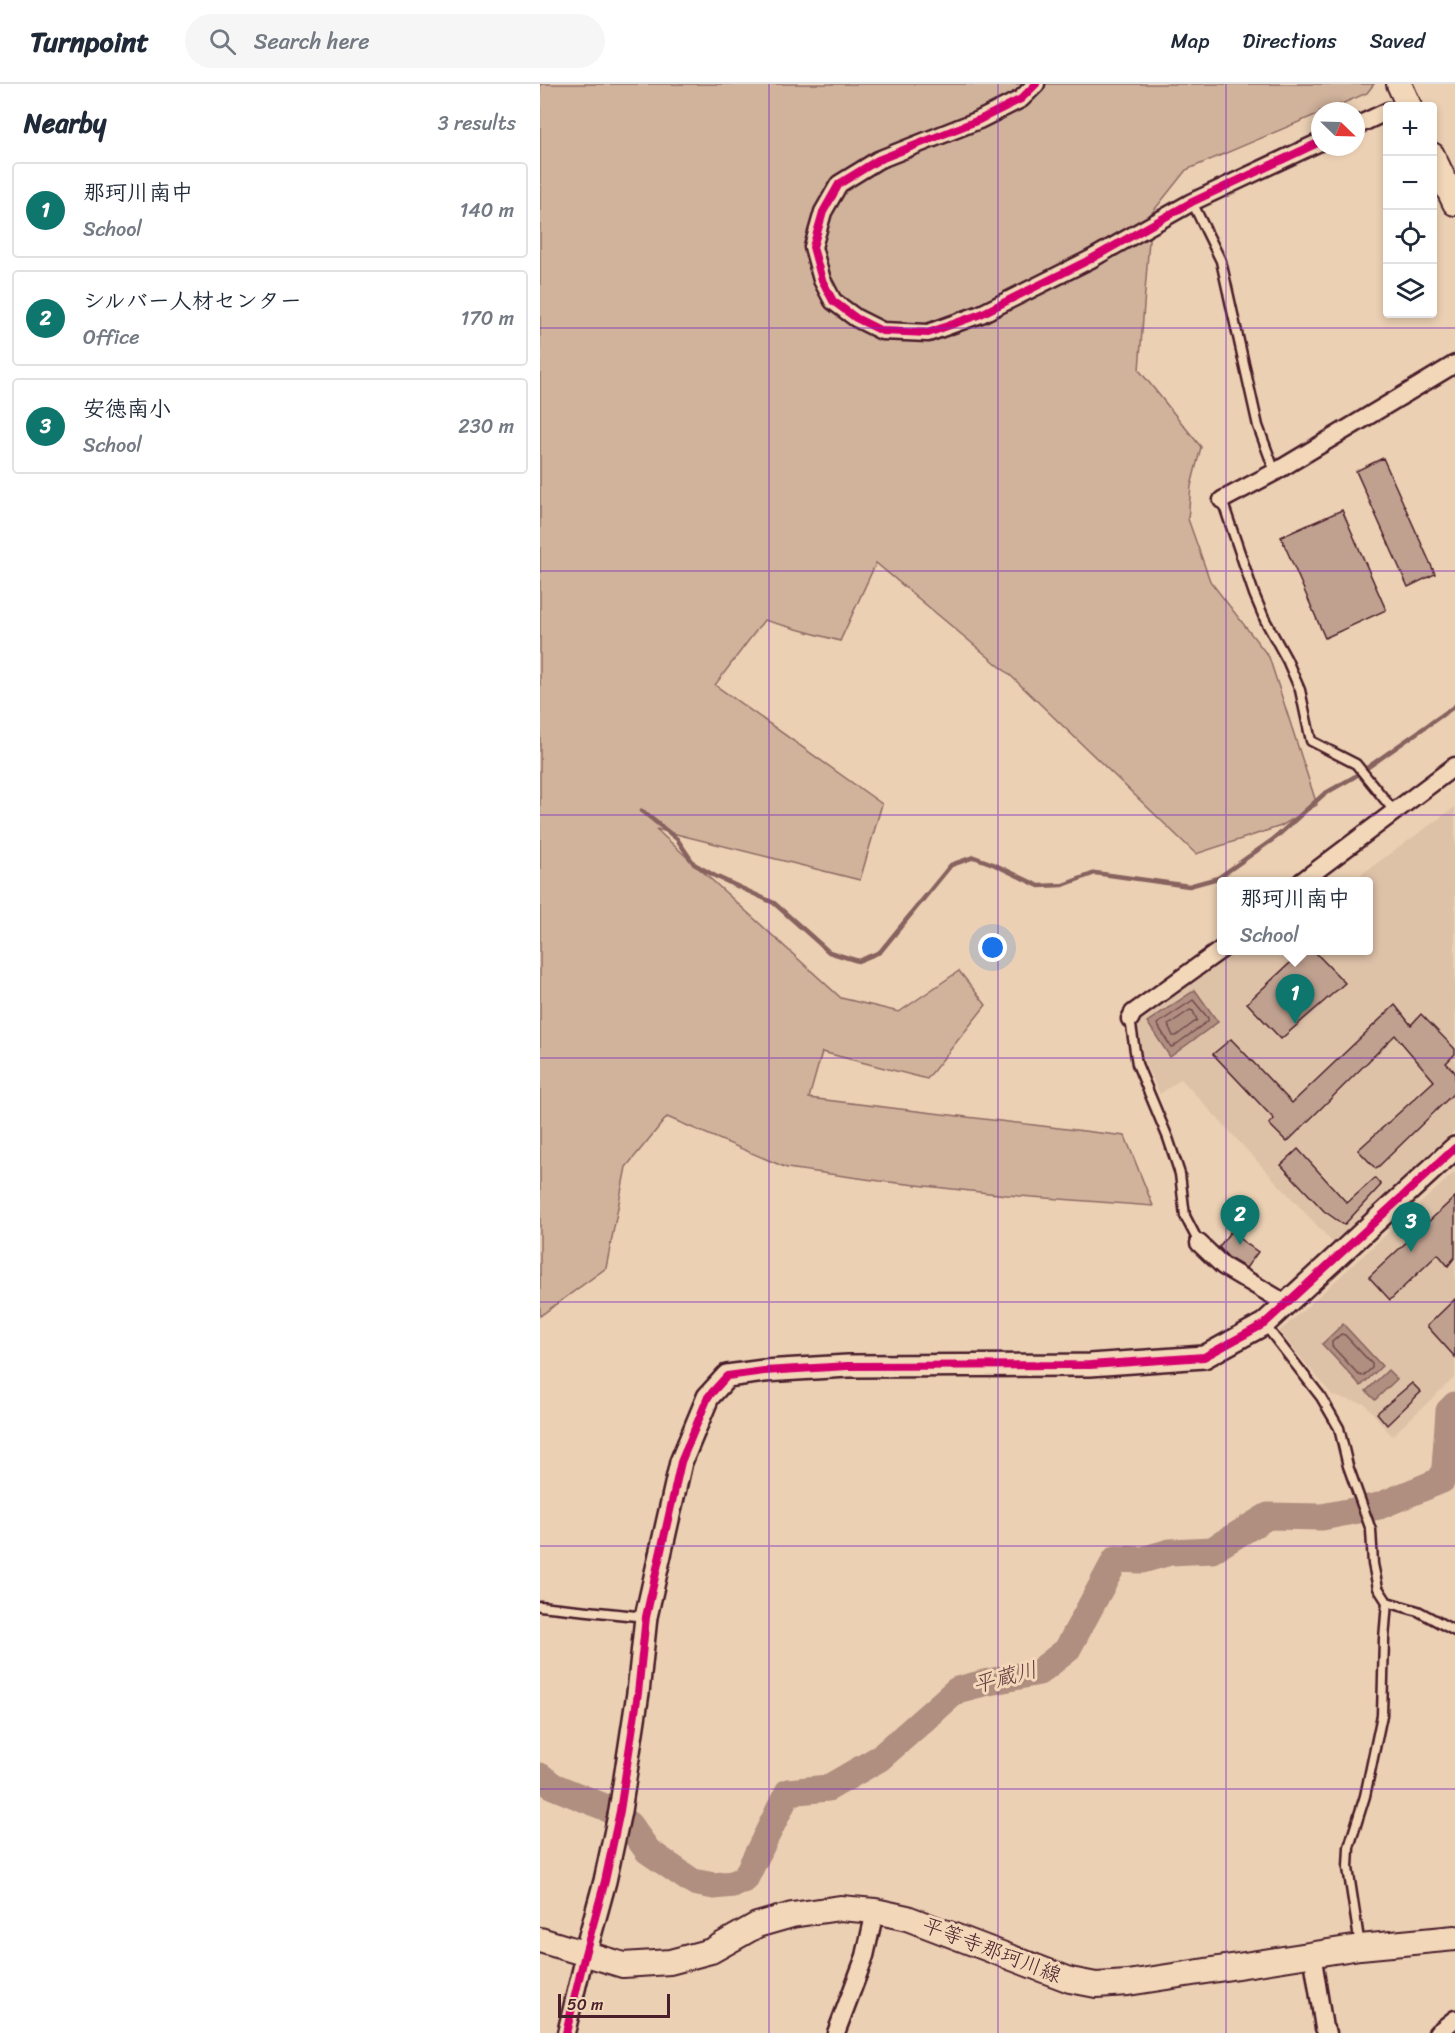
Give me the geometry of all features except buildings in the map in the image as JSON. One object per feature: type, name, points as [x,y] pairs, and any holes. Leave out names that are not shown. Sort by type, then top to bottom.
[{"type":"main road","points":[[1432,156],[1455,203]]},
{"type":"main road","name":"平等寺那珂川線","points":[[540,1940],[623,1965],[670,1962],[711,1951],[757,1925],[792,1915],[840,1908],[875,1911],[907,1918],[1070,1980],[1096,1984],[1128,1983],[1312,1953],[1455,1938]]},
{"type":"street","points":[[1036,84],[1021,99],[990,115],[879,160],[839,183],[823,212],[813,247],[822,280],[833,301],[856,318],[882,331],[928,333],[981,314],[1091,259],[1192,202],[1311,146]]},
{"type":"street","points":[[1365,121],[1383,111]]},
{"type":"street","points":[[1222,500],[1275,472],[1455,364]]},
{"type":"street","points":[[1308,877],[1455,766]]},
{"type":"street","points":[[1130,1019],[1133,1013],[1217,953]]},
{"type":"street","points":[[566,2033],[605,1881],[620,1811],[638,1693],[646,1617],[681,1462],[708,1397],[727,1376],[764,1371],[848,1366],[1090,1365],[1204,1357],[1264,1324],[1287,1305],[1455,1148]]},
{"type":"street","points":[[1199,1243],[1223,1266],[1287,1305]]},
{"type":"street","points":[[836,2033],[865,1956],[875,1911]]},
{"type":"street","points":[[1312,1953],[1323,2031]]},
{"type":"street","points":[[1437,2033],[1455,2019]]},
{"type":"lane","points":[[1192,202],[1221,261],[1258,426],[1275,472]]},
{"type":"lane","points":[[1222,500],[1254,594],[1300,690],[1311,741],[1356,764],[1394,811]]},
{"type":"lane","points":[[1130,1019],[1137,1064],[1168,1138],[1180,1174],[1185,1216],[1199,1243]]},
{"type":"lane","points":[[1264,1324],[1321,1398],[1339,1428],[1348,1466],[1371,1530],[1373,1564],[1378,1587],[1388,1602],[1418,1611],[1455,1631]]},
{"type":"lane","points":[[1360,1947],[1348,1868],[1349,1847],[1365,1796],[1382,1715],[1383,1639],[1388,1602]]},
{"type":"lane","points":[[540,1606],[646,1617]]},
{"type":"shaded area","points":[[540,84],[1374,84],[1367,93],[1346,102],[1311,102],[1311,117],[1186,170],[1151,214],[1139,370],[1201,447],[1191,486],[1188,519],[1210,581],[1269,657],[1317,805],[1281,826],[1196,854],[1010,675],[876,563],[840,641],[764,620],[715,685],[882,804],[860,880],[656,829],[841,998],[899,1012],[959,971],[986,1005],[927,1079],[822,1052],[809,1098],[1125,1136],[1153,1206],[1007,1195],[787,1168],[667,1117],[626,1167],[606,1268],[540,1316]]},
{"type":"shaded area","points":[[1455,807],[1455,1130],[1335,1245],[1181,1079],[1160,1094],[1140,1054],[1136,1017],[1223,955],[1373,955],[1373,877],[1358,877]]},
{"type":"shaded area","points":[[1455,1172],[1455,1377],[1392,1436],[1365,1404],[1333,1396],[1279,1332]]},
{"type":"water","points":[[1195,990],[1218,1022],[1170,1057],[1147,1022]]},
{"type":"water","points":[[1343,1324],[1382,1366],[1361,1386],[1322,1344]]},
{"type":"water","points":[[1388,1370],[1397,1379],[1375,1400],[1366,1391]]},
{"type":"waterway","points":[[1219,877],[1275,838],[1324,794],[1354,777],[1455,706]]},
{"type":"waterway","points":[[642,811],[677,839],[694,864],[774,903],[829,952],[858,961],[880,952],[951,865],[974,857],[1039,886],[1063,885],[1095,873],[1189,886],[1217,878]]},
{"type":"waterway","name":"平蔵川","points":[[540,1776],[553,1786],[607,1808],[629,1825],[648,1851],[693,1882],[714,1886],[733,1884],[745,1879],[788,1792],[828,1788],[880,1758],[957,1690],[1039,1672],[1067,1650],[1116,1559],[1142,1560],[1170,1552],[1212,1550],[1268,1516],[1322,1517],[1379,1506],[1442,1480],[1449,1411],[1455,1405]]},
{"type":"cycle path","points":[[1036,84],[1021,99],[979,120],[878,160],[839,184],[823,212],[813,247],[822,280],[833,301],[856,318],[882,331],[928,333],[981,314],[1091,259],[1192,202],[1311,146]]},
{"type":"cycle path","points":[[566,2033],[605,1881],[620,1811],[638,1693],[646,1617],[681,1462],[708,1397],[727,1376],[764,1371],[848,1366],[1090,1365],[1204,1357],[1264,1324],[1455,1148]]},
{"type":"place","name":"那珂川南中","points":[[1295,1024]]},
{"type":"place","name":"シルバー人材センター","points":[[1240,1245]]},
{"type":"place","name":"安徳南小","points":[[1411,1252]]}]
